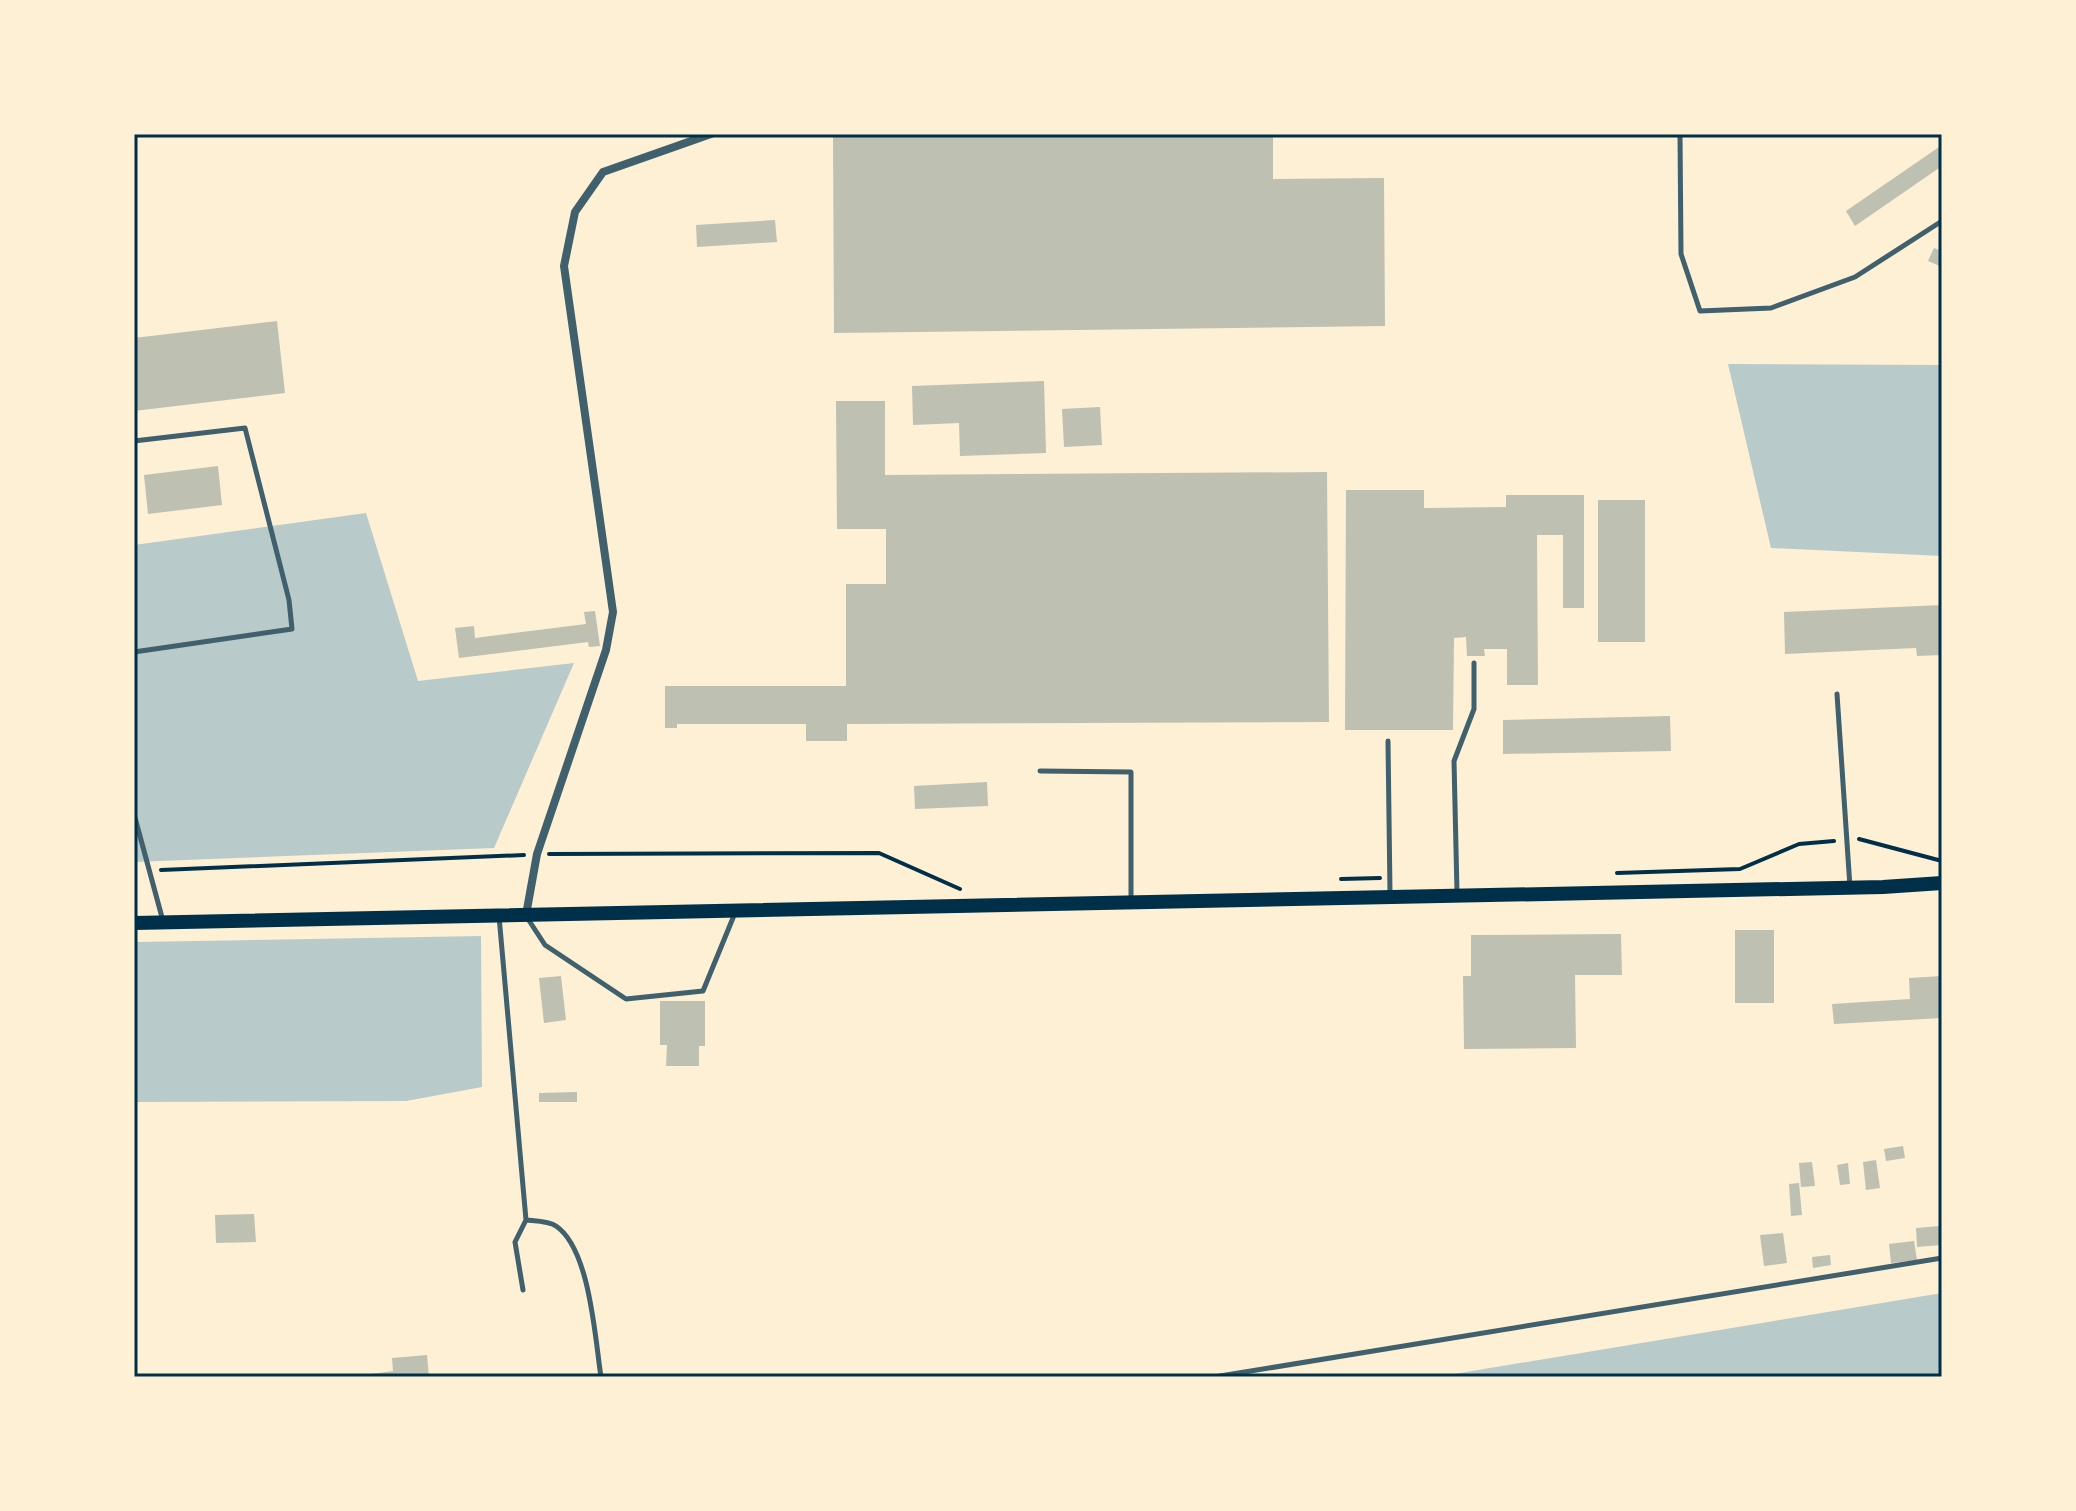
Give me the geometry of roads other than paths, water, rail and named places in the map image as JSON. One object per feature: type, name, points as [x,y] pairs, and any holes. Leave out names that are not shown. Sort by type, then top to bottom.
[{"type":"main road","points":[[134,923],[735,913],[1850,888],[1942,883]]},
{"type":"street","points":[[526,915],[537,854],[606,650],[613,612],[564,266],[575,212],[603,172],[711,134]]},
{"type":"lane","points":[[1680,134],[1681,254],[1700,311],[1771,308],[1855,277],[1942,221]]},
{"type":"lane","points":[[134,441],[245,428],[289,600],[292,629],[134,652]]},
{"type":"lane","points":[[1458,897],[1454,761],[1474,709],[1474,663]]},
{"type":"lane","points":[[1837,694],[1844,840],[1850,888]]},
{"type":"lane","points":[[1388,741],[1390,898]]},
{"type":"lane","points":[[1040,771],[1131,772],[1131,904]]},
{"type":"lane","points":[[134,814],[164,922]]},
{"type":"lane","points":[[526,915],[545,945],[626,999],[703,991],[735,913]]},
{"type":"lane","points":[[499,915],[526,1220],[515,1242],[523,1290]]},
{"type":"lane","points":[[526,1220],[555,1224],[575,1246],[589,1303],[601,1377]]},
{"type":"lane","points":[[1214,1377],[1942,1258]]}]
